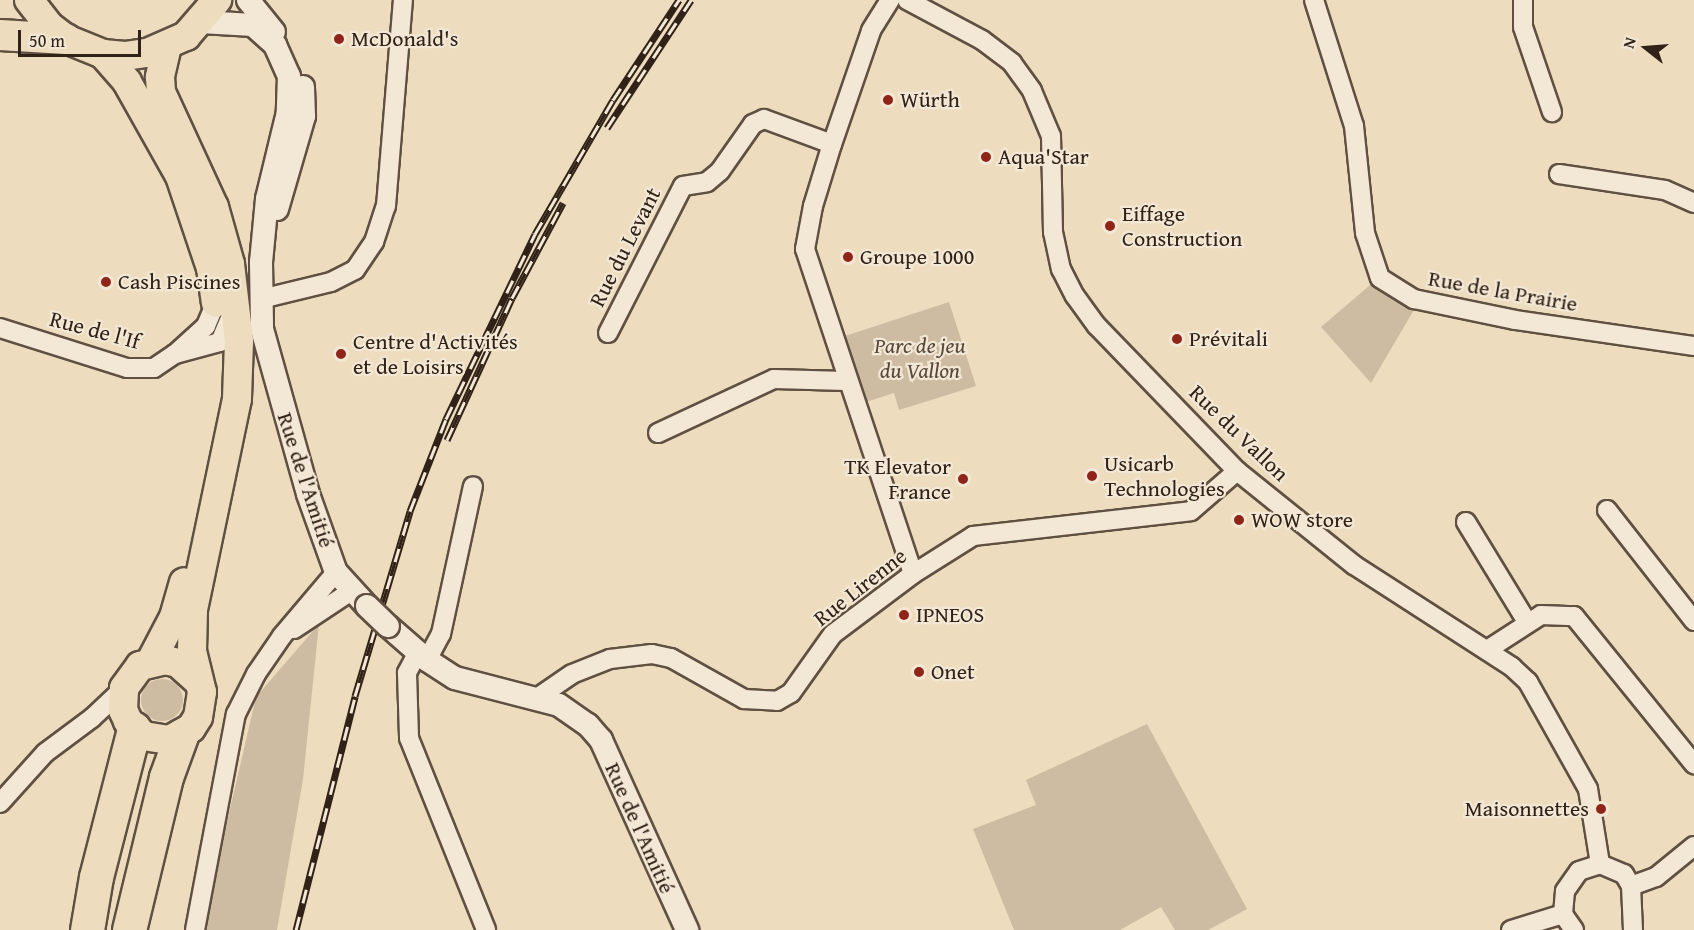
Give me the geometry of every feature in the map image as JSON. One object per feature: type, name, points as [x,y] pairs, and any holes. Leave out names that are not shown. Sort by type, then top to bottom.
[{"type":"highway","points":[[0,35],[66,39]]},
{"type":"highway","points":[[87,930],[96,877],[131,725]]},
{"type":"highway","points":[[129,930],[166,777],[181,736]]},
{"type":"main road","points":[[29,0],[49,26],[66,39],[104,54],[125,56],[167,46],[209,11]]},
{"type":"main road","points":[[167,46],[160,77],[160,92],[224,233],[237,298],[239,341],[237,399],[193,610],[192,651],[202,705],[195,723],[181,736],[156,740],[131,725],[123,710],[124,688],[133,672],[152,661],[178,663],[197,680]]},
{"type":"main road","points":[[104,54],[138,99],[180,176],[211,268],[237,298]]},
{"type":"main road","points":[[152,661],[180,599],[217,430],[220,342],[237,298]]},
{"type":"street","name":"Rue de l'Amitié","points":[[248,0],[285,44],[303,89],[301,126],[261,262],[237,298],[269,364],[336,572],[388,626],[422,656],[455,678],[537,698],[574,714],[601,740],[687,930]]},
{"type":"street","points":[[175,354],[237,298],[331,282],[355,270],[374,242],[386,206],[403,0]]},
{"type":"street","points":[[890,0],[871,31],[832,144],[813,206],[805,249],[846,381],[913,574]]},
{"type":"street","name":"Rue du Vallon","points":[[907,0],[982,40],[1012,63],[1032,91],[1051,136],[1053,232],[1061,269],[1075,296],[1097,326],[1237,471],[1354,565],[1487,650],[1528,682],[1579,767],[1588,789],[1600,864]]},
{"type":"street","name":"Rue de la Prairie","points":[[1314,0],[1354,126],[1365,233],[1380,278],[1414,299],[1515,320],[1694,346]]},
{"type":"street","points":[[1520,2],[1523,27],[1552,112]]},
{"type":"street","name":"Rue de l'Amitié","points":[[209,11],[253,25],[275,45],[289,76],[288,112],[267,199],[261,262]]},
{"type":"street","name":"Rue du Levant","points":[[608,333],[684,186],[707,182],[720,171],[753,124],[765,119],[832,144]]},
{"type":"street","points":[[1559,174],[1665,190],[1694,203]]},
{"type":"street","name":"Rue de l'If","points":[[0,328],[127,368],[154,368],[175,354]]},
{"type":"street","points":[[175,354],[220,342]]},
{"type":"street","points":[[658,433],[774,378],[832,384],[846,381]]},
{"type":"street","name":"Rue Lirenne","points":[[537,698],[572,674],[610,659],[652,654],[671,658],[744,699],[777,701],[791,693],[833,634],[913,574],[973,536],[1191,511],[1237,471]]},
{"type":"street","points":[[473,486],[441,634],[407,673],[409,738],[486,930]]},
{"type":"street","points":[[1607,510],[1694,621]]},
{"type":"street","points":[[1466,522],[1527,622]]},
{"type":"street","points":[[195,930],[211,862],[236,714],[256,674],[282,636],[336,572]]},
{"type":"street","points":[[282,636],[360,598]]},
{"type":"street","points":[[1487,650],[1527,622],[1553,612],[1574,616],[1694,764]]},
{"type":"street","points":[[0,803],[45,753],[92,718],[124,688]]},
{"type":"street","points":[[92,718],[131,725]]},
{"type":"street","points":[[1631,886],[1665,872],[1694,846]]},
{"type":"street","points":[[1575,930],[1563,914],[1565,891],[1572,877],[1600,864],[1624,874],[1631,886],[1633,930]]},
{"type":"street","points":[[1511,930],[1563,914]]},
{"type":"green space","points":[[1376,280],[1415,308],[1371,383],[1321,327]]},
{"type":"green space","name":"Parc de jeu du Vallon","points":[[949,302],[976,386],[899,410],[894,393],[866,402],[845,336]]},
{"type":"green space","points":[[319,624],[303,779],[277,930],[202,930],[256,697]]},
{"type":"green space","points":[[162,679],[177,685],[183,700],[177,715],[162,721],[147,715],[141,700],[147,685]]},
{"type":"green space","points":[[1147,724],[1247,909],[1208,930],[1175,930],[1161,907],[1120,930],[1014,930],[973,829],[1036,805],[1026,780]]},
{"type":"railway","points":[[296,930],[355,696],[410,511],[446,419],[535,234],[613,100],[679,0]]},
{"type":"railway","points":[[607,128],[691,0]]},
{"type":"railway","points":[[447,440],[512,298],[563,203]]},
{"type":"place","name":"McDonald's","points":[[339,39]]},
{"type":"place","name":"Würth","points":[[888,100]]},
{"type":"place","name":"Aqua'Star","points":[[986,157]]},
{"type":"place","name":"Eiffage Construction","points":[[1110,226]]},
{"type":"place","name":"Groupe 1000","points":[[848,257]]},
{"type":"place","name":"Cash Piscines","points":[[106,282]]},
{"type":"place","name":"Prévitali","points":[[1177,339]]},
{"type":"place","name":"Centre d'Activités et de Loisirs","points":[[341,354]]},
{"type":"place","name":"Usicarb Technologies","points":[[1092,476]]},
{"type":"place","name":"TK Elevator France","points":[[963,479]]},
{"type":"place","name":"WOW store","points":[[1239,520]]},
{"type":"place","name":"IPNEOS","points":[[904,615]]},
{"type":"place","name":"Onet","points":[[919,672]]},
{"type":"place","name":"Maisonnettes","points":[[1601,809]]}]
